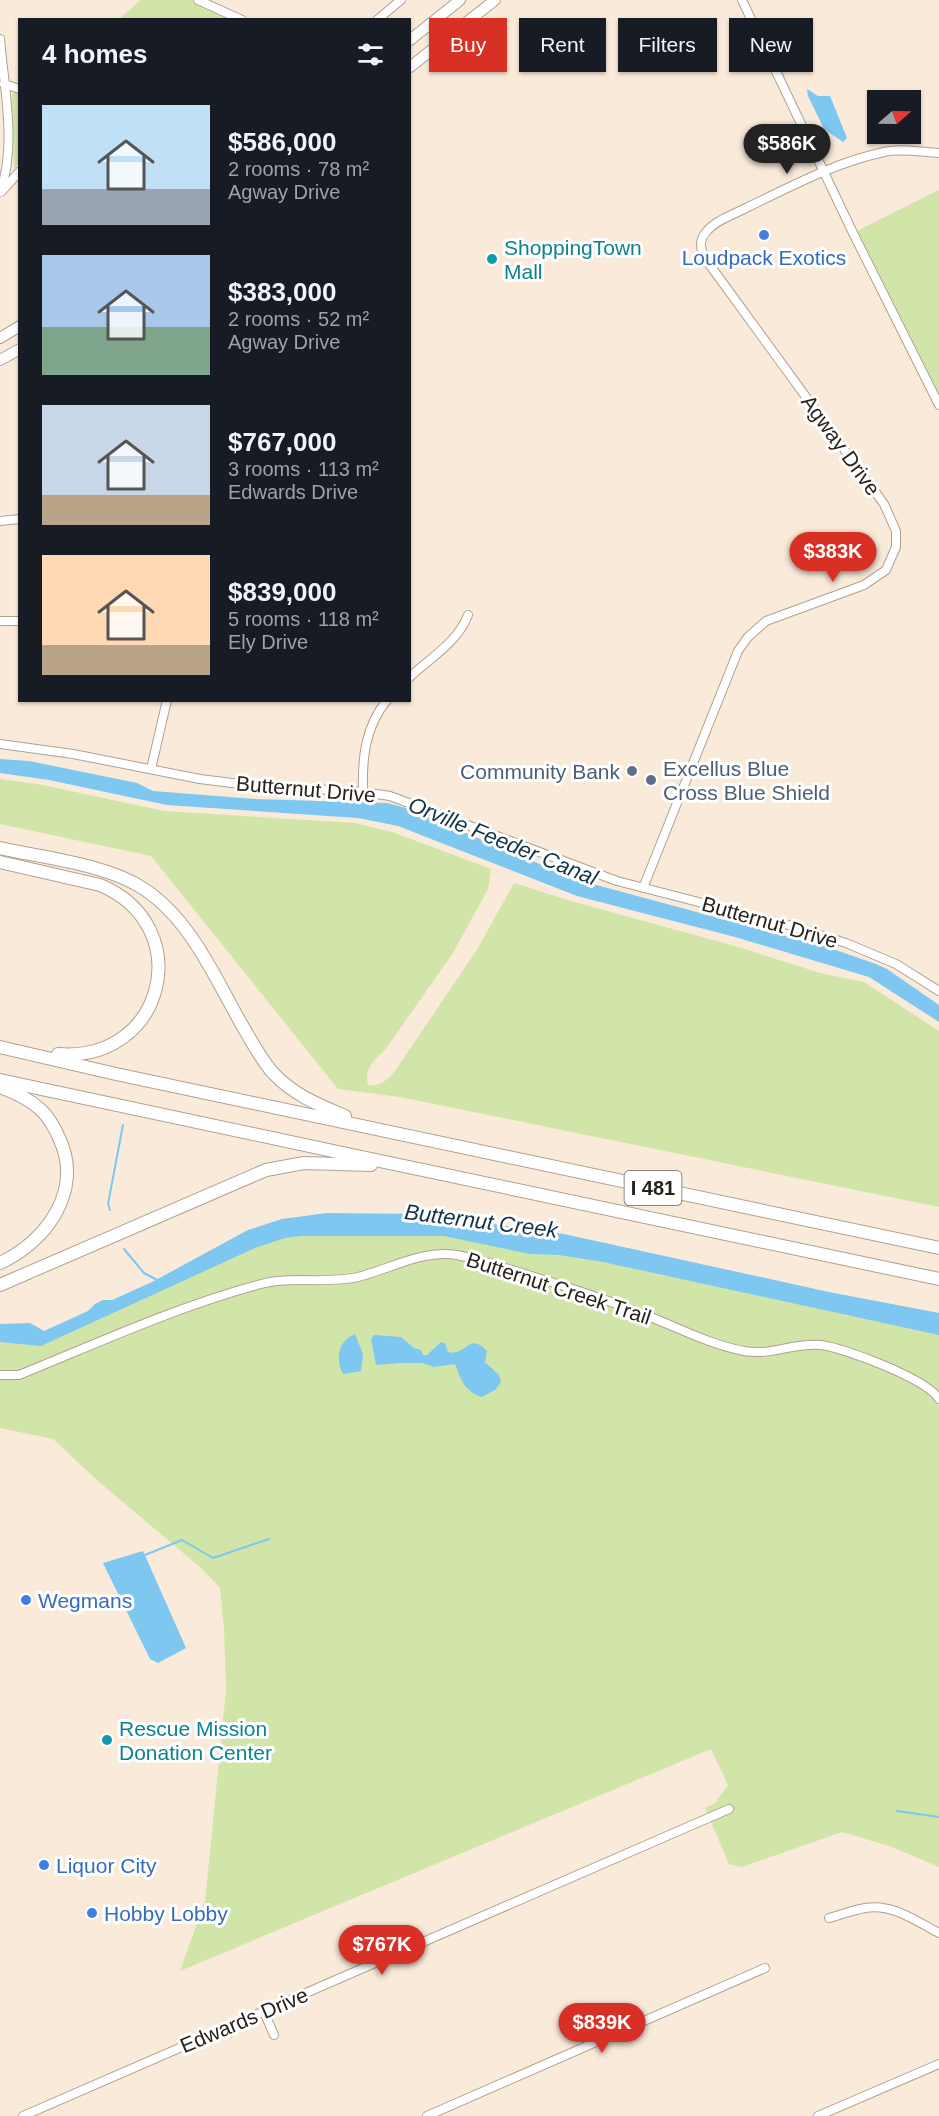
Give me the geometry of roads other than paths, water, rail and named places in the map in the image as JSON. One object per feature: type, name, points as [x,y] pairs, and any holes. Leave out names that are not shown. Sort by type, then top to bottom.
[{"type":"highway","points":[[0,848],[110,873],[154,896],[170,911],[196,945],[260,1057],[275,1076],[309,1101],[368,1126]]},
{"type":"highway","points":[[0,862],[86,881],[112,890],[126,899],[139,912],[153,936],[158,953],[156,993],[143,1019],[120,1041],[88,1054],[73,1055],[14,1050]]},
{"type":"highway","name":"I 481","points":[[0,1047],[939,1248]]},
{"type":"highway","name":"I 481","points":[[0,1080],[939,1279]]},
{"type":"highway","points":[[0,1087],[30,1102],[48,1117],[64,1148],[66,1167],[63,1200],[54,1217],[32,1243],[0,1263]]},
{"type":"highway","points":[[0,1285],[266,1170],[321,1162],[402,1166]]},
{"type":"main road","points":[[411,39],[460,0]]},
{"type":"main road","points":[[411,66],[495,0]]},
{"type":"main road","points":[[0,338],[18,327]]},
{"type":"main road","points":[[0,360],[18,351]]},
{"type":"street","points":[[198,0],[238,18]]},
{"type":"street","points":[[378,18],[401,0]]},
{"type":"street","points":[[742,0],[824,173],[939,405]]},
{"type":"street","points":[[0,39],[8,151],[0,192]]},
{"type":"street","points":[[4,84],[18,88]]},
{"type":"street","points":[[824,173],[886,152],[901,150],[939,153]]},
{"type":"street","points":[[0,192],[18,173]]},
{"type":"street","name":"Agway Drive","points":[[643,888],[738,651],[748,637],[766,621],[876,578],[886,570],[896,547],[896,531],[884,504],[704,257],[700,247],[701,239],[707,230],[718,222],[824,173]]},
{"type":"street","points":[[0,521],[18,519]]},
{"type":"street","points":[[411,671],[444,647],[461,628],[468,615]]},
{"type":"street","points":[[0,621],[18,621]]},
{"type":"street","points":[[151,769],[167,702]]},
{"type":"street","points":[[363,792],[367,735],[385,702]]},
{"type":"street","name":"Butternut Drive","points":[[0,744],[73,754],[200,779],[248,785],[363,792],[405,800],[575,867],[643,888],[788,925],[846,943],[896,964],[939,991]]},
{"type":"street","name":"Butternut Creek Trail","points":[[0,1375],[19,1375],[151,1321],[264,1283],[358,1277],[405,1261],[454,1255],[600,1297],[733,1349],[758,1354],[795,1346],[821,1345],[858,1356],[914,1379],[935,1392],[939,1399]]},
{"type":"street","name":"Edwards Drive","points":[[23,2116],[729,1809]]},
{"type":"street","points":[[829,1918],[866,1908],[882,1907],[898,1911],[939,1933]]},
{"type":"street","points":[[427,2116],[765,1968]]},
{"type":"street","points":[[264,2012],[274,2035]]},
{"type":"street","points":[[818,2116],[939,2064]]},
{"type":"water","points":[[807,89],[818,96],[830,96],[847,138],[843,142],[824,129],[808,96]]},
{"type":"water","points":[[0,759],[29,761],[137,783],[153,791],[255,799],[387,803],[406,808],[578,880],[830,948],[876,964],[887,969],[939,1005],[939,1022],[869,977],[735,937],[577,896],[398,826],[358,818],[167,805],[49,780],[0,773]]},
{"type":"water","points":[[327,1213],[422,1214],[564,1234],[829,1292],[939,1313],[939,1335],[603,1262],[559,1255],[530,1254],[444,1236],[301,1236],[285,1238],[255,1248],[41,1346],[0,1342],[0,1324],[30,1323],[44,1331],[88,1311],[103,1300],[112,1300],[152,1282],[248,1230],[282,1219]]},
{"type":"water","points":[[355,1334],[363,1354],[361,1371],[343,1374],[339,1362],[340,1351],[345,1341]]},
{"type":"water","points":[[374,1335],[401,1337],[414,1348],[421,1350],[423,1355],[427,1355],[441,1342],[445,1343],[448,1352],[454,1353],[476,1343],[487,1351],[485,1362],[499,1375],[501,1382],[495,1390],[482,1397],[468,1389],[455,1364],[434,1367],[422,1363],[376,1365],[371,1339]]},
{"type":"water","points":[[143,1551],[186,1648],[158,1663],[150,1659],[103,1563]]},
{"type":"waterway","points":[[110,1210],[108,1204],[123,1125]]},
{"type":"waterway","points":[[124,1249],[144,1273],[159,1281]]},
{"type":"waterway","points":[[145,1555],[182,1540],[213,1558],[269,1539]]},
{"type":"waterway","points":[[897,1811],[939,1817]]},
{"type":"place","name":"Loudpack Exotics","points":[[764,235]]},
{"type":"place","name":"ShoppingTown Mall","points":[[492,259]]},
{"type":"place","name":"Community Bank","points":[[632,771]]},
{"type":"place","name":"Excellus Blue Cross Blue Shield","points":[[651,780]]},
{"type":"place","name":"Wegmans","points":[[26,1600]]},
{"type":"place","name":"Rescue Mission Donation Center","points":[[107,1740]]},
{"type":"place","name":"Liquor City","points":[[44,1865]]},
{"type":"place","name":"Hobby Lobby","points":[[92,1913]]},
{"type":"water label","name":"Orville Feeder Canal","points":[[503,841]]},
{"type":"water label","name":"Butternut Creek","points":[[481,1221]]}]
